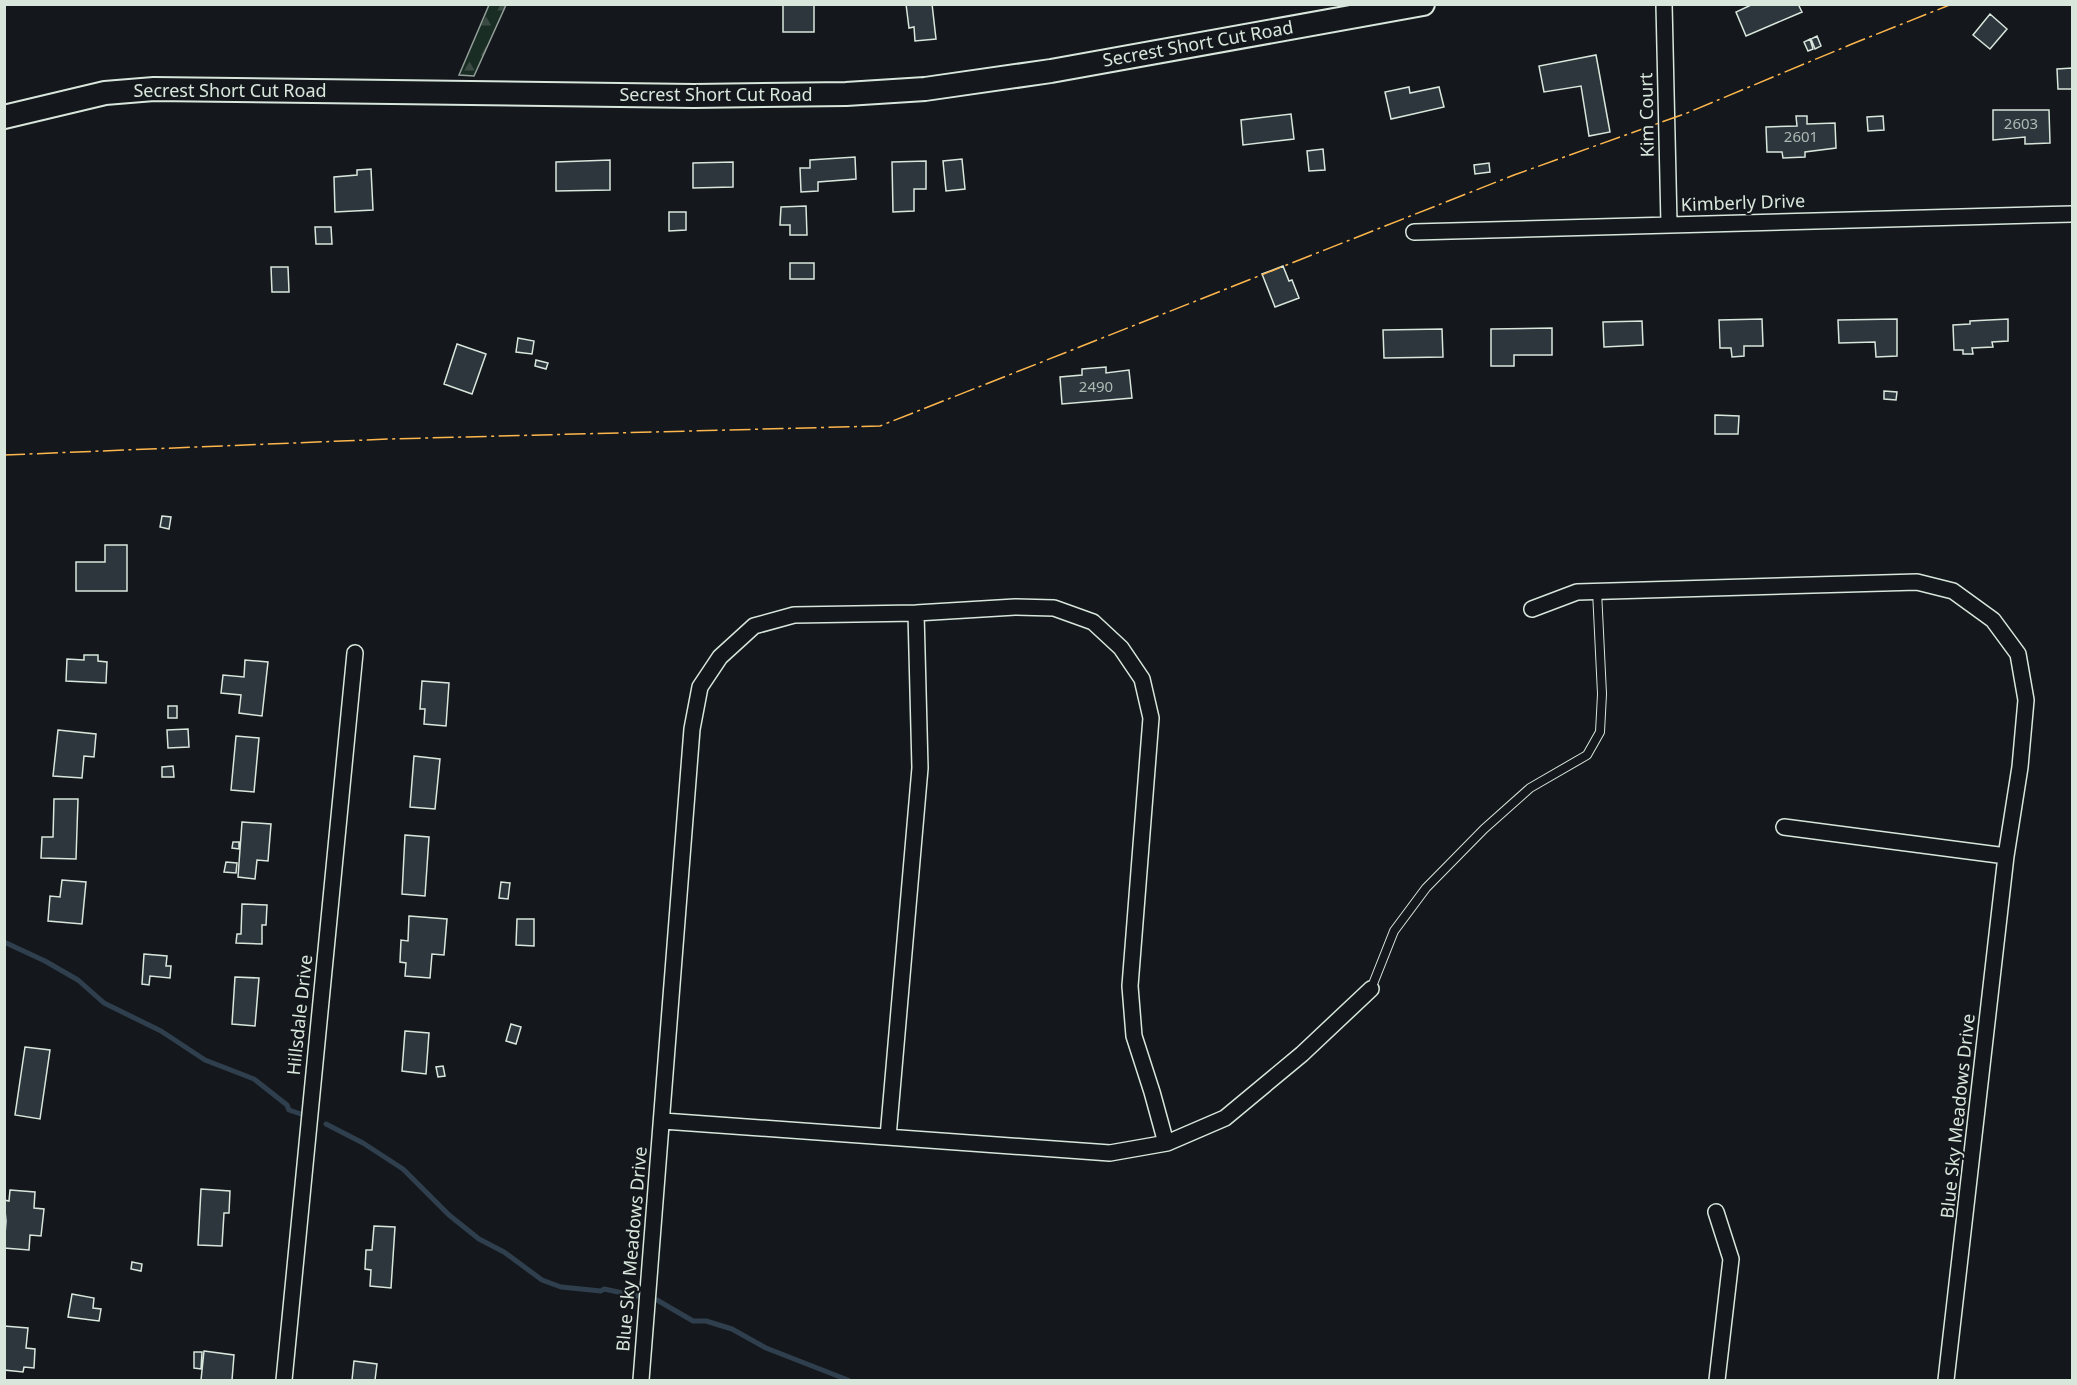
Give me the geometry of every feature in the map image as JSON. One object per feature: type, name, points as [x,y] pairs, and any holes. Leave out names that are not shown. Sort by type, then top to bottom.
[{"type":"main road","name":"Secrest Short Cut Road","points":[[4,117],[105,93],[154,89],[694,96],[846,94],[925,89],[1051,70],[1423,4]]},
{"type":"street","name":"Kim Court","points":[[1664,4],[1669,224]]},
{"type":"street","name":"Kimberly Drive","points":[[1414,232],[1558,230],[1669,224],[2073,214]]},
{"type":"street","name":"Blue Sky Meadows Drive","points":[[1532,609],[1578,592],[1917,582],[1953,591],[1992,620],[2018,654],[2026,700],[2020,767],[2006,856],[1946,1380]]},
{"type":"street","name":"Blue Sky Meadows Drive","points":[[641,1380],[692,729],[700,687],[720,657],[754,626],[794,615],[916,613],[1015,607],[1054,608],[1093,622],[1121,648],[1142,680],[1151,718],[1130,986],[1134,1036],[1166,1143]]},
{"type":"street","points":[[888,1137],[920,768],[916,613]]},
{"type":"street","name":"Hillsdale Drive","points":[[285,1380],[355,653]]},
{"type":"street","points":[[1784,827],[2006,856]]},
{"type":"street","points":[[663,1121],[1110,1153],[1166,1143],[1225,1118],[1302,1054],[1371,988]]},
{"type":"street","points":[[1716,1212],[1731,1258],[1717,1380]]},
{"type":"lane","points":[[1371,988],[1394,931],[1426,888],[1484,829],[1530,788],[1587,755],[1600,732],[1602,694],[1597,591]]},
{"type":"green space","points":[[489,5],[506,5],[474,76],[459,75]]},
{"type":"building","points":[[783,4],[814,4],[814,32],[783,32]]},
{"type":"building","points":[[906,4],[932,4],[936,39],[915,41],[914,27],[909,28]]},
{"type":"building","points":[[1753,4],[1798,4],[1802,12],[1746,36],[1736,12]]},
{"type":"building","points":[[1990,14],[2007,29],[1990,49],[1973,35]]},
{"type":"building","points":[[1817,36],[1821,46],[1815,49],[1811,39]]},
{"type":"building","points":[[1810,39],[1813,49],[1808,51],[1804,42]]},
{"type":"building","points":[[1596,55],[1610,132],[1589,136],[1581,86],[1544,92],[1539,66]]},
{"type":"building","points":[[2072,68],[2072,89],[2058,89],[2057,69]]},
{"type":"building","points":[[1409,87],[1410,93],[1439,87],[1444,107],[1391,119],[1385,92]]},
{"type":"building","points":[[1993,110],[2049,110],[2050,143],[2025,144],[2025,137],[1993,140]]},
{"type":"building","points":[[1291,114],[1294,139],[1243,145],[1241,120]]},
{"type":"building","points":[[1796,116],[1807,116],[1807,124],[1835,123],[1836,148],[1805,152],[1805,157],[1783,158],[1782,152],[1767,152],[1766,127],[1797,126]]},
{"type":"building","points":[[1883,116],[1884,130],[1868,131],[1867,117]]},
{"type":"building","points":[[1323,149],[1325,170],[1309,171],[1307,151]]},
{"type":"building","points":[[855,157],[856,179],[818,182],[818,191],[801,192],[800,168],[810,168],[810,160]]},
{"type":"building","points":[[962,159],[965,189],[946,191],[943,161]]},
{"type":"building","points":[[610,160],[610,190],[556,191],[556,162]]},
{"type":"building","points":[[926,161],[926,189],[914,189],[914,211],[893,212],[892,162]]},
{"type":"building","points":[[733,162],[733,187],[693,188],[693,163]]},
{"type":"building","points":[[1489,163],[1490,172],[1475,174],[1474,165]]},
{"type":"building","points":[[371,169],[373,210],[335,212],[334,177],[357,175],[357,170]]},
{"type":"building","points":[[806,206],[807,235],[790,235],[790,225],[780,225],[781,207]]},
{"type":"building","points":[[669,212],[686,212],[686,230],[669,231]]},
{"type":"building","points":[[315,227],[331,227],[332,244],[316,244]]},
{"type":"building","points":[[790,263],[814,263],[814,279],[790,279]]},
{"type":"building","points":[[1283,266],[1299,298],[1275,307],[1262,274]]},
{"type":"building","points":[[271,267],[288,267],[289,292],[272,292]]},
{"type":"building","points":[[1762,319],[1763,346],[1744,346],[1744,356],[1732,357],[1731,348],[1720,348],[1719,320]]},
{"type":"building","points":[[1897,319],[1897,356],[1876,357],[1875,342],[1839,343],[1838,320]]},
{"type":"building","points":[[2008,319],[2008,341],[1992,342],[1993,347],[1972,348],[1973,354],[1963,354],[1963,350],[1954,350],[1953,325],[1970,324],[1970,321]]},
{"type":"building","points":[[1642,321],[1643,345],[1604,347],[1603,322]]},
{"type":"building","points":[[1552,328],[1552,355],[1514,355],[1514,366],[1491,366],[1491,329]]},
{"type":"building","points":[[1442,329],[1443,357],[1384,358],[1383,330]]},
{"type":"building","points":[[518,338],[534,341],[532,354],[516,352]]},
{"type":"building","points":[[457,344],[486,354],[472,394],[444,384]]},
{"type":"building","points":[[536,360],[548,363],[546,369],[535,366]]},
{"type":"building","points":[[1106,367],[1106,373],[1129,370],[1132,398],[1062,404],[1060,377],[1082,375],[1082,369]]},
{"type":"building","points":[[1884,391],[1897,392],[1896,400],[1884,399]]},
{"type":"building","points":[[1715,415],[1739,416],[1738,434],[1715,434]]},
{"type":"building","points":[[162,516],[171,517],[169,529],[160,527]]},
{"type":"building","points":[[105,545],[127,545],[127,591],[76,591],[76,562],[105,562]]},
{"type":"building","points":[[84,655],[98,655],[98,661],[107,662],[106,683],[66,681],[67,659],[84,660]]},
{"type":"building","points":[[245,660],[268,662],[262,716],[239,713],[241,695],[221,693],[223,675],[244,677]]},
{"type":"building","points":[[422,681],[449,683],[446,726],[424,724],[425,709],[420,709]]},
{"type":"building","points":[[168,706],[177,706],[177,718],[168,718]]},
{"type":"building","points":[[188,729],[189,747],[168,748],[167,730]]},
{"type":"building","points":[[58,730],[96,734],[94,757],[84,756],[82,778],[53,776]]},
{"type":"building","points":[[236,736],[259,738],[254,792],[231,790]]},
{"type":"building","points":[[414,756],[440,759],[435,809],[410,807]]},
{"type":"building","points":[[173,766],[174,777],[162,777],[162,767]]},
{"type":"building","points":[[54,799],[78,799],[76,859],[41,858],[42,837],[53,837]]},
{"type":"building","points":[[242,822],[271,824],[268,861],[257,860],[255,879],[238,877]]},
{"type":"building","points":[[405,835],[429,837],[425,896],[402,894]]},
{"type":"building","points":[[233,842],[239,842],[239,849],[232,848]]},
{"type":"building","points":[[226,862],[237,863],[236,873],[224,872]]},
{"type":"building","points":[[62,880],[86,882],[82,924],[48,921],[50,896],[60,897]]},
{"type":"building","points":[[501,882],[510,883],[508,899],[499,898]]},
{"type":"building","points":[[242,904],[267,905],[266,925],[262,925],[262,944],[236,943],[237,934],[241,934]]},
{"type":"building","points":[[409,916],[447,919],[444,955],[432,954],[430,978],[405,976],[406,963],[400,962],[401,940],[408,941]]},
{"type":"building","points":[[517,919],[534,919],[534,946],[516,945]]},
{"type":"building","points":[[144,954],[167,956],[166,966],[171,966],[170,978],[150,976],[149,985],[142,984]]},
{"type":"building","points":[[235,977],[259,978],[255,1026],[232,1024]]},
{"type":"building","points":[[511,1024],[521,1027],[516,1044],[506,1041]]},
{"type":"building","points":[[405,1031],[429,1033],[426,1074],[402,1071]]},
{"type":"building","points":[[25,1047],[50,1050],[40,1119],[15,1115]]},
{"type":"building","points":[[443,1066],[445,1076],[438,1077],[436,1067]]},
{"type":"building","points":[[201,1189],[230,1191],[229,1213],[224,1213],[222,1246],[198,1245]]},
{"type":"building","points":[[10,1190],[35,1192],[34,1208],[44,1209],[41,1236],[30,1235],[29,1250],[4,1248],[6,1221],[4,1200],[9,1201]]},
{"type":"building","points":[[374,1226],[395,1227],[391,1288],[370,1286],[371,1270],[365,1269],[366,1250],[372,1250]]},
{"type":"building","points":[[132,1262],[142,1264],[141,1271],[131,1269]]},
{"type":"building","points":[[72,1294],[94,1298],[93,1308],[101,1309],[99,1321],[68,1317]]},
{"type":"building","points":[[4,1326],[28,1328],[26,1348],[35,1349],[34,1368],[24,1367],[23,1372],[4,1370]]},
{"type":"building","points":[[204,1351],[234,1355],[232,1380],[201,1380]]},
{"type":"building","points":[[194,1352],[202,1352],[201,1369],[194,1368]]},
{"type":"building","points":[[354,1361],[377,1364],[375,1380],[352,1380]]},
{"type":"waterway","points":[[4,942],[45,961],[78,980],[104,1003],[161,1031],[205,1060],[254,1079],[287,1105],[289,1110],[304,1115]]},
{"type":"waterway","points":[[326,1124],[363,1143],[403,1169],[449,1215],[479,1239],[504,1252],[542,1280],[561,1287],[601,1291],[604,1289],[637,1296]]},
{"type":"waterway","points":[[657,1300],[693,1321],[706,1321],[732,1329],[766,1348],[848,1380]]},
{"type":"power","points":[[4,455],[390,439],[880,426],[1514,175],[1687,113],[1952,4]]}]
